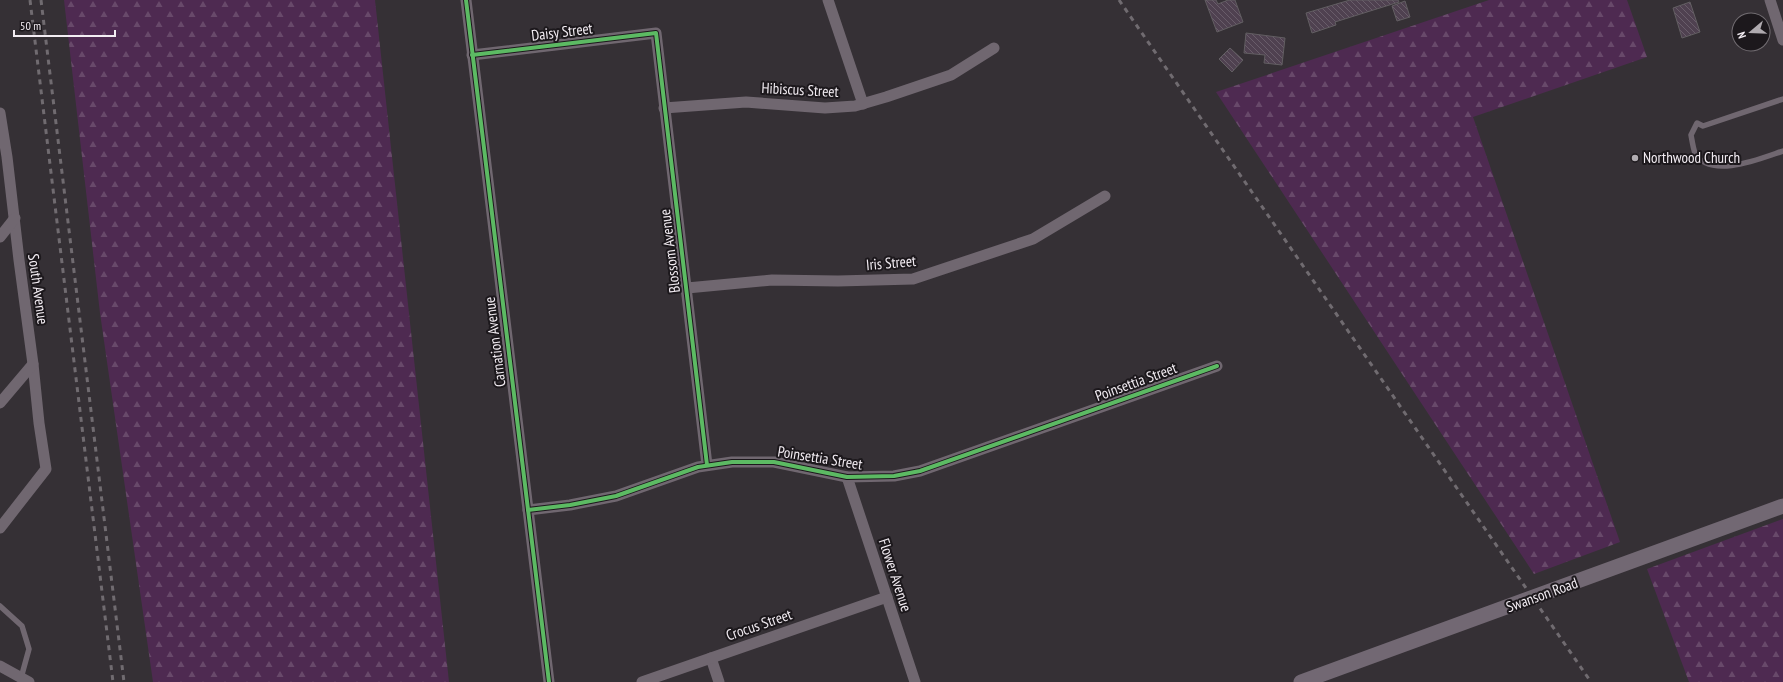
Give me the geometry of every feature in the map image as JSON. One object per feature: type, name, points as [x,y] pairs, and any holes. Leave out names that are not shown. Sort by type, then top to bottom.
[{"type":"street","name":"Carnation Avenue","points":[[466,0],[549,682]]},
{"type":"street","points":[[828,0],[863,104]]},
{"type":"street","points":[[1770,0],[1783,40]]},
{"type":"street","name":"Daisy Street","points":[[472,55],[656,33]]},
{"type":"street","name":"Blossom Avenue","points":[[656,33],[707,466]]},
{"type":"street","name":"Hibiscus Street","points":[[664,108],[738,102],[825,108],[863,104],[951,75],[994,48]]},
{"type":"street","name":"South Avenue","points":[[0,113],[46,469],[0,528]]},
{"type":"street","name":"Iris Street","points":[[687,288],[772,280],[838,281],[913,279],[1033,239],[1105,196]]},
{"type":"street","points":[[0,237],[14,218]]},
{"type":"street","points":[[0,403],[33,364]]},
{"type":"street","name":"Poinsettia Street","points":[[528,510],[570,505],[616,496],[707,466],[748,461],[774,462],[847,478],[894,476],[932,468],[1217,366]]},
{"type":"street","name":"Flower Avenue","points":[[847,478],[915,682]]},
{"type":"street","name":"Swanson Road","points":[[1301,682],[1783,506]]},
{"type":"street","name":"Crocus Street","points":[[642,682],[887,597]]},
{"type":"street","points":[[711,658],[719,682]]},
{"type":"street","points":[[0,666],[25,680]]},
{"type":"lane","points":[[1783,98],[1703,126],[1697,123],[1691,135],[1696,153],[1704,162],[1720,168],[1736,165],[1783,151]]},
{"type":"lane","points":[[0,606],[22,626],[29,649],[25,680]]},
{"type":"green space","points":[[64,0],[375,0],[449,682],[153,682],[100,313]]},
{"type":"green space","points":[[1489,0],[1627,0],[1647,57],[1473,117],[1620,542],[1534,574],[1216,92]]},
{"type":"green space","points":[[1783,519],[1783,682],[1689,682],[1647,569]]},
{"type":"building","points":[[1205,0],[1216,0],[1218,4],[1228,0],[1235,0],[1243,22],[1217,32]]},
{"type":"building","points":[[1350,0],[1398,0],[1399,2],[1335,22],[1336,25],[1312,33],[1306,13]]},
{"type":"building","points":[[1405,1],[1410,17],[1397,21],[1392,6]]},
{"type":"building","points":[[1690,2],[1700,32],[1682,38],[1673,8]]},
{"type":"building","points":[[1246,33],[1285,38],[1282,65],[1264,63],[1265,55],[1244,53]]},
{"type":"building","points":[[1230,48],[1243,60],[1232,72],[1219,59]]},
{"type":"railway","points":[[30,0],[113,682]]},
{"type":"railway","points":[[41,0],[124,682]]},
{"type":"railway","points":[[1119,0],[1591,682]]},
{"type":"cycle path","points":[[466,0],[549,682]]},
{"type":"cycle path","points":[[472,55],[656,33],[707,465]]},
{"type":"cycle path","points":[[528,510],[570,505],[616,496],[698,467],[732,462],[774,462],[847,477],[894,476],[920,471],[1217,366]]},
{"type":"place","name":"Northwood Church","points":[[1635,158]]}]
